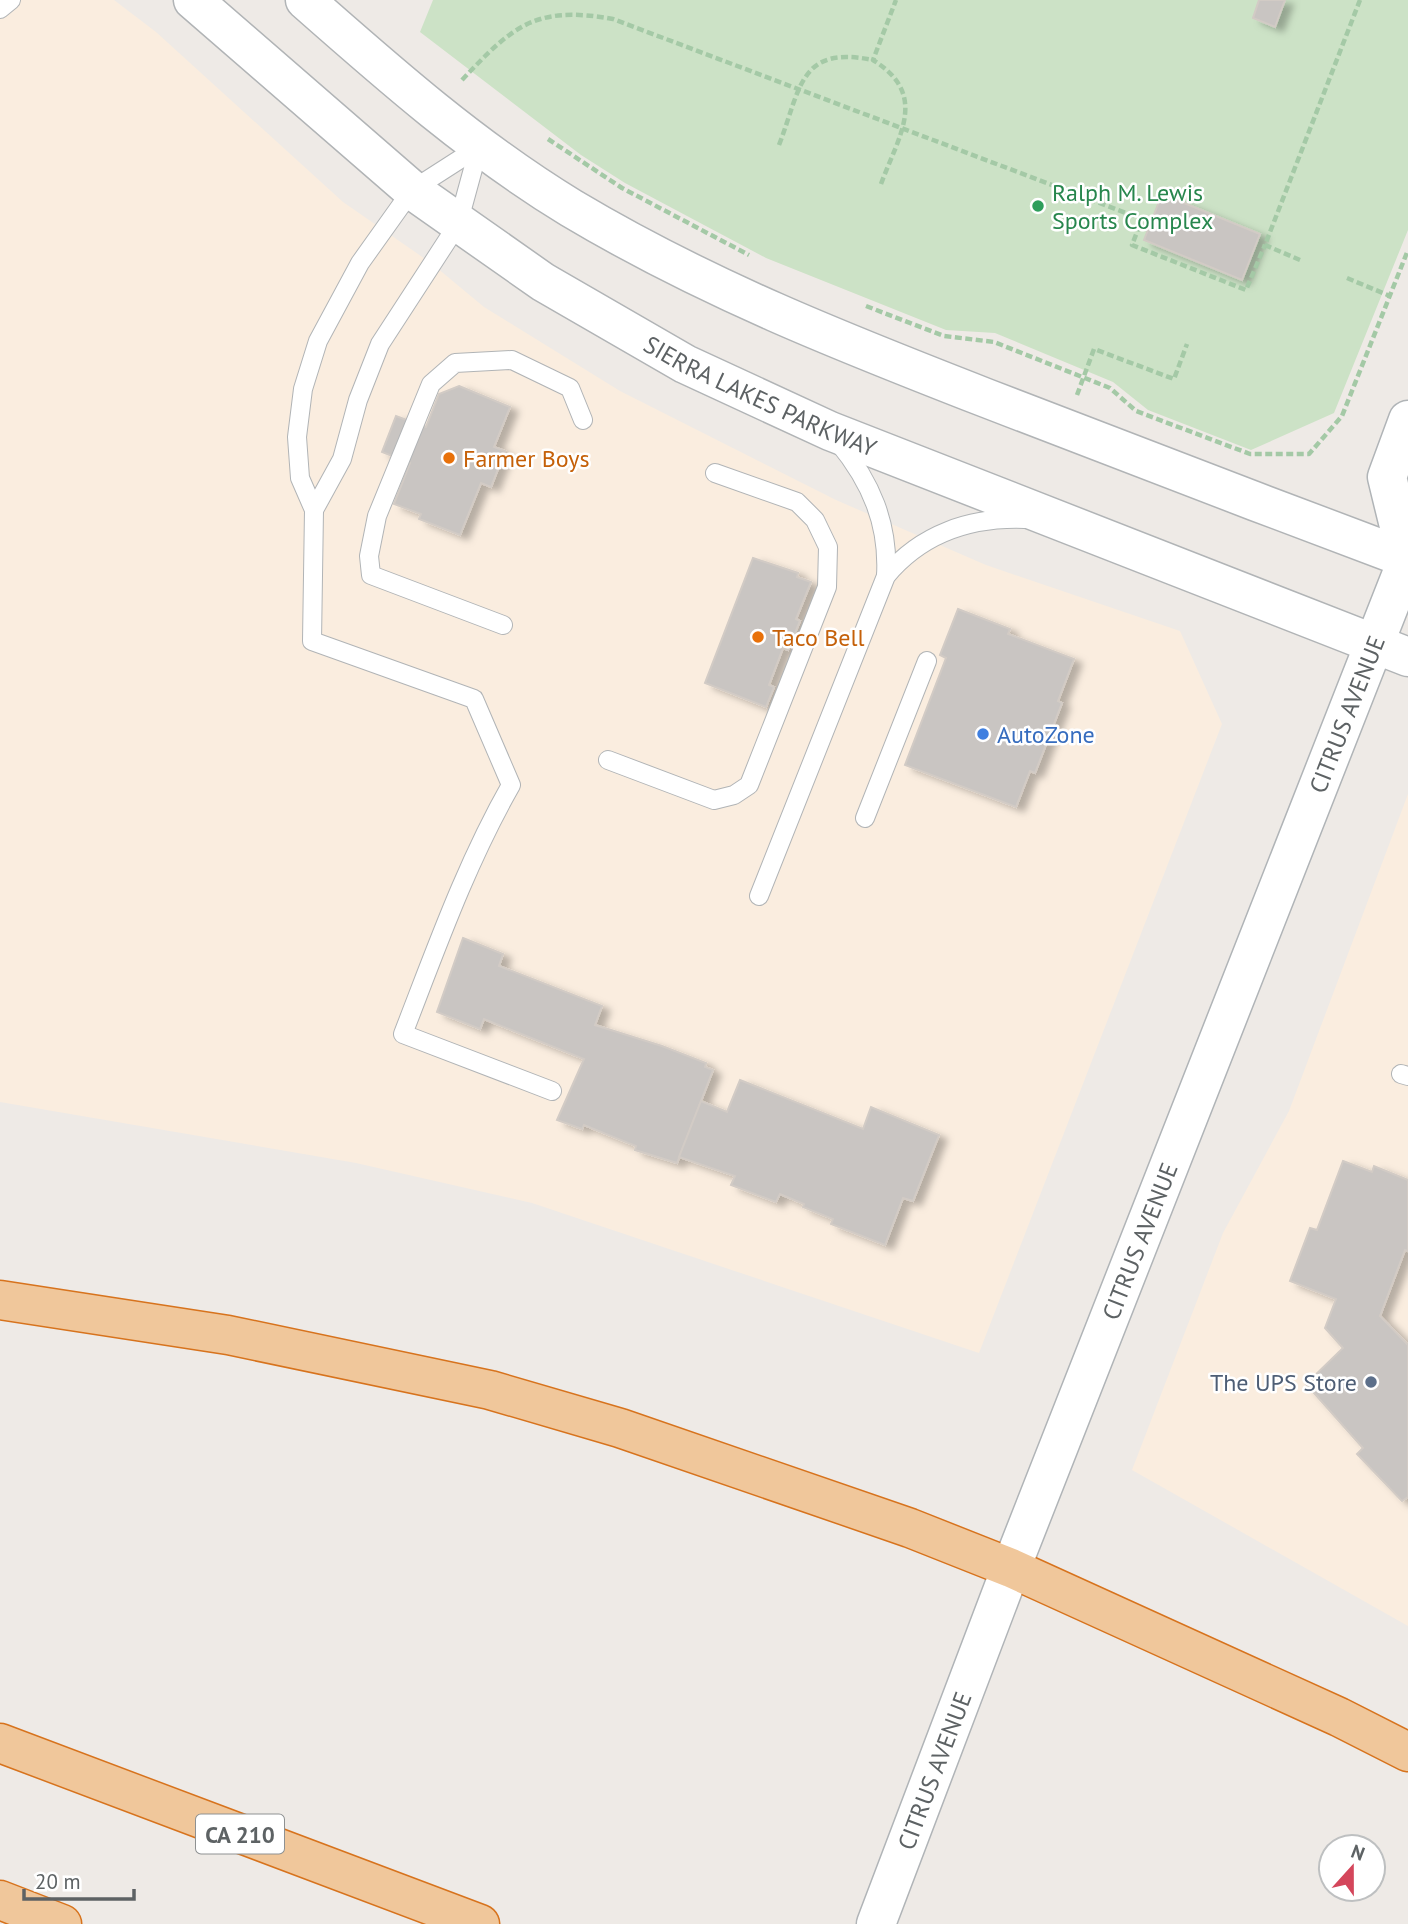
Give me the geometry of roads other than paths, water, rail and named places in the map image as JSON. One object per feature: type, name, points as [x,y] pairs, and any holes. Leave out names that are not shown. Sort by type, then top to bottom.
[{"type":"highway","points":[[0,1300],[228,1335],[490,1390],[646,1437],[910,1528],[1011,1569],[1339,1717],[1408,1752]]},
{"type":"highway","name":"CA 210","points":[[0,1743],[480,1924]]},
{"type":"highway","points":[[0,1900],[62,1924]]},
{"type":"street","name":"SIERRA LAKES PARKWAY","points":[[193,0],[412,190],[458,224],[613,325],[685,364],[830,431],[1408,657]]},
{"type":"street","points":[[305,0],[415,97],[479,147],[608,229],[739,299],[838,341],[1408,559]]},
{"type":"street","points":[[1408,420],[1387,477],[1408,559]]},
{"type":"street","name":"CITRUS AVENUE","points":[[876,1924],[1011,1569],[1408,559]]},
{"type":"lane","points":[[0,9],[11,0]]},
{"type":"lane","points":[[479,147],[412,190],[335,304],[310,365],[299,413],[297,458],[300,478],[314,510],[312,641],[474,699],[511,785],[488,826],[459,889],[403,1034],[552,1091]]},
{"type":"lane","points":[[314,510],[342,459],[358,400],[380,344],[458,224],[479,147]]},
{"type":"lane","points":[[503,625],[371,575],[369,556],[377,516],[431,384],[455,363],[512,360],[570,388],[583,420]]},
{"type":"lane","points":[[830,431],[871,490],[884,531],[886,576]]},
{"type":"lane","points":[[608,760],[714,800],[734,795],[749,785],[827,587],[828,547],[815,520],[797,502],[715,473]]},
{"type":"lane","points":[[759,896],[886,576],[913,548],[952,529],[984,521],[1053,520]]},
{"type":"lane","points":[[865,818],[927,661]]},
{"type":"place","name":"Ralph M. Lewis Sports Complex","points":[[1038,206]]},
{"type":"place","name":"Farmer Boys","points":[[449,458]]},
{"type":"place","name":"Taco Bell","points":[[758,637]]},
{"type":"place","name":"AutoZone","points":[[983,734]]},
{"type":"place","name":"The UPS Store","points":[[1371,1382]]}]
